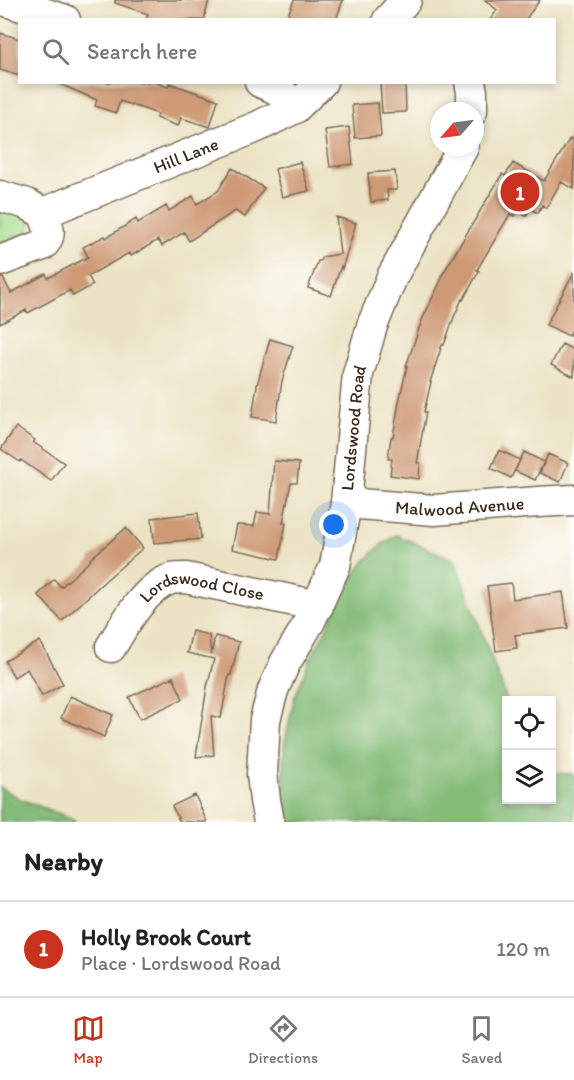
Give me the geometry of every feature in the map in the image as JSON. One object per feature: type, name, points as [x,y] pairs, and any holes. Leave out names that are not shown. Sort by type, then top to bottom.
[{"type":"street","points":[[3,0],[59,18]]},
{"type":"street","points":[[265,84],[286,94],[295,108]]},
{"type":"street","name":"Hill Lane","points":[[43,213],[257,127],[295,108],[320,84]]},
{"type":"street","points":[[470,84],[472,102]]},
{"type":"street","name":"Lordswood Road","points":[[269,822],[262,774],[265,720],[273,690],[285,663],[318,606],[335,566],[346,503],[357,374],[372,326],[392,277],[457,156]]},
{"type":"street","points":[[0,195],[27,204],[43,213],[50,232],[43,245],[0,261]]},
{"type":"street","name":"Malwood Avenue","points":[[346,503],[434,510],[574,500]]},
{"type":"street","name":"Lordswood Close","points":[[111,647],[145,598],[172,579],[186,578],[318,606]]},
{"type":"green space","points":[[0,184],[37,196],[28,233],[0,243]]},
{"type":"green space","points":[[396,535],[455,560],[506,696],[502,696],[502,804],[556,804],[556,773],[574,774],[574,822],[287,822],[282,802],[284,746],[294,699],[342,592],[365,561],[381,545]]},
{"type":"green space","points":[[0,787],[20,799],[76,822],[0,822]]},
{"type":"building","points":[[115,0],[209,0],[204,18],[147,18],[148,14],[115,3]]},
{"type":"building","points":[[294,0],[343,0],[337,18],[287,18]]},
{"type":"building","points":[[485,0],[540,0],[526,18],[491,18],[497,10]]},
{"type":"building","points":[[0,33],[18,38],[18,75],[0,70]]},
{"type":"building","points":[[60,84],[160,84],[168,87],[169,84],[172,84],[218,100],[210,127],[181,118],[178,126],[156,118],[158,114],[120,101],[116,113],[95,106],[97,100]]},
{"type":"building","points":[[380,84],[405,84],[406,112],[382,113]]},
{"type":"building","points":[[378,103],[381,136],[355,138],[352,105]]},
{"type":"building","points":[[349,127],[353,164],[330,167],[325,130]]},
{"type":"building","points":[[570,138],[574,141],[574,189],[561,182],[546,208],[542,205],[538,213],[530,209],[526,216],[517,211],[514,216],[510,214],[477,270],[479,271],[462,299],[444,345],[442,345],[430,382],[424,412],[426,412],[417,463],[420,463],[419,479],[390,475],[392,459],[388,459],[391,437],[393,437],[406,366],[422,320],[441,277],[502,174],[505,176],[513,163],[544,181]]},
{"type":"building","points":[[300,162],[309,191],[282,197],[275,169]]},
{"type":"building","points":[[232,168],[264,188],[245,217],[235,211],[189,241],[184,232],[162,246],[158,240],[131,256],[129,253],[88,276],[93,285],[73,296],[70,290],[28,313],[26,310],[0,324],[0,278],[3,278],[11,293],[46,274],[48,278],[88,257],[83,247],[105,236],[106,238],[136,219],[138,223],[166,206],[169,211],[193,196],[197,204],[218,191]]},
{"type":"building","points":[[395,171],[397,190],[387,190],[388,200],[371,202],[368,173]]},
{"type":"building","points":[[336,217],[356,223],[331,296],[308,288],[318,261],[322,257],[340,254]]},
{"type":"building","points":[[574,272],[574,326],[569,336],[546,325]]},
{"type":"building","points":[[270,339],[293,346],[282,381],[276,421],[252,417],[257,385]]},
{"type":"building","points":[[562,344],[574,350],[574,377],[551,365]]},
{"type":"building","points":[[16,427],[64,463],[51,481],[1,449]]},
{"type":"building","points":[[499,450],[520,460],[511,478],[491,468]]},
{"type":"building","points":[[524,452],[544,462],[535,480],[515,471]]},
{"type":"building","points":[[548,454],[568,463],[560,482],[540,473]]},
{"type":"building","points":[[274,461],[299,463],[297,483],[291,483],[279,559],[232,549],[237,525],[254,526],[257,512],[270,514]]},
{"type":"building","points":[[198,513],[201,539],[154,543],[152,518]]},
{"type":"building","points":[[126,528],[143,548],[62,621],[38,595],[54,579],[61,587]]},
{"type":"building","points":[[511,583],[513,599],[563,592],[568,628],[515,635],[517,648],[496,651],[487,586]]},
{"type":"building","points":[[192,631],[209,635],[211,655],[215,636],[239,642],[231,675],[229,675],[221,718],[211,716],[214,755],[196,757],[207,687],[214,659],[187,653]]},
{"type":"building","points":[[40,641],[63,684],[42,696],[27,669],[14,677],[5,661]]},
{"type":"building","points":[[173,677],[183,699],[140,719],[129,697]]},
{"type":"building","points":[[70,696],[113,715],[104,737],[61,718]]},
{"type":"building","points":[[195,795],[207,822],[180,822],[172,806]]},
{"type":"place","name":"Holly Brook Court","points":[[520,192]]}]
